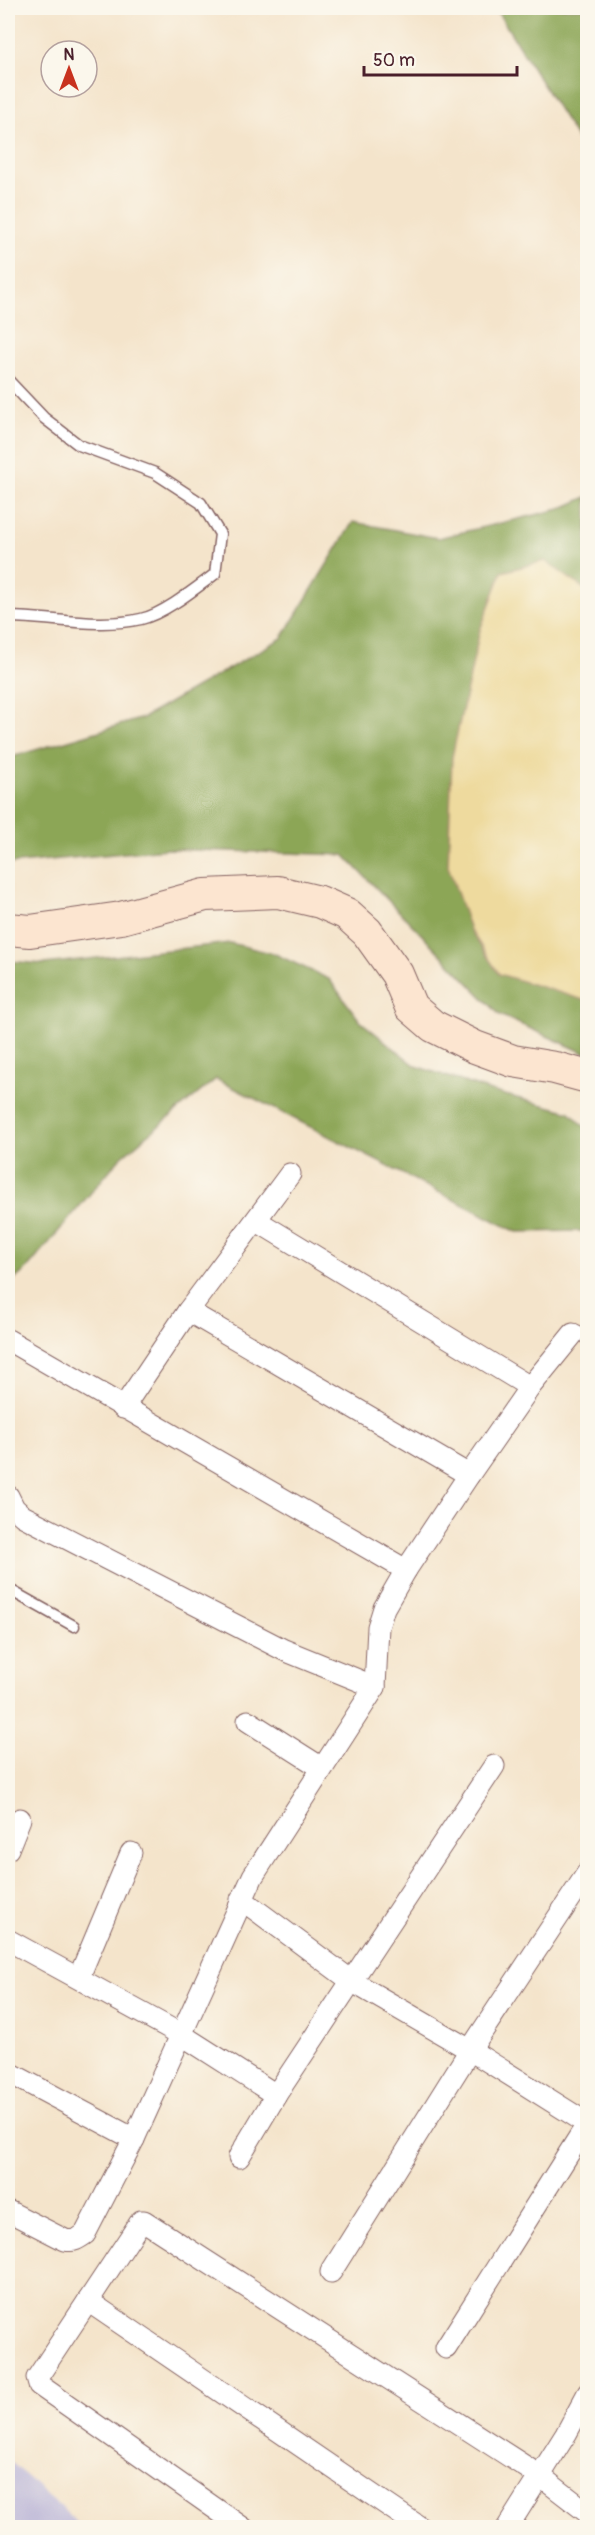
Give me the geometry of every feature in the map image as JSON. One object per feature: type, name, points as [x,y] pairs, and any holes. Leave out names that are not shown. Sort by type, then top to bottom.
[{"type":"main road","points":[[8,929],[30,931],[121,918],[205,895],[278,892],[320,902],[347,914],[367,932],[397,974],[411,1007],[433,1026],[475,1047],[513,1061],[555,1068],[588,1077]]},
{"type":"street","points":[[123,1408],[188,1311],[290,1174]]},
{"type":"street","points":[[257,1221],[530,1387]]},
{"type":"street","points":[[188,1311],[469,1475]]},
{"type":"street","points":[[8,2211],[65,2240],[72,2241],[84,2234],[134,2139],[253,1876],[375,1687],[378,1627],[384,1608],[406,1570],[469,1475],[530,1387],[573,1334]]},
{"type":"street","points":[[8,1340],[406,1570]]},
{"type":"street","points":[[8,1498],[23,1516],[284,1650],[375,1687]]},
{"type":"street","points":[[248,1720],[322,1768]]},
{"type":"street","points":[[239,2157],[276,2096],[494,1766]]},
{"type":"street","points":[[8,1849],[20,1819]]},
{"type":"street","points":[[79,1977],[131,1853]]},
{"type":"street","points":[[331,2272],[470,2050],[588,1872]]},
{"type":"street","points":[[241,1899],[353,1982],[470,2050],[588,2124],[446,2348]]},
{"type":"street","points":[[8,1940],[182,2035],[276,2096]]},
{"type":"street","points":[[8,2072],[134,2139]]},
{"type":"street","points":[[243,2528],[39,2385],[37,2378],[138,2222],[144,2221],[540,2476],[588,2513]]},
{"type":"street","points":[[88,2301],[421,2528]]},
{"type":"street","points":[[507,2528],[566,2434],[580,2427],[588,2393]]},
{"type":"lane","points":[[8,380],[44,418],[79,445],[155,473],[201,503],[220,534],[215,574],[183,598],[142,619],[91,623],[8,617]]},
{"type":"lane","points":[[8,1589],[74,1626]]},
{"type":"shaded area","points":[[8,2459],[82,2527],[8,2527]]},
{"type":"green space","points":[[495,8],[587,8],[587,155]]},
{"type":"green space","points":[[587,497],[587,1054],[500,1015],[344,855],[167,849],[8,864],[8,758],[143,718],[282,638],[353,522],[438,538],[560,509]]},
{"type":"green space","points":[[230,943],[275,954],[329,979],[360,1021],[416,1066],[494,1092],[570,1112],[587,1129],[587,1233],[582,1231],[517,1232],[216,1079],[120,1158],[27,1269],[8,1285],[8,961],[44,964]]},
{"type":"sand","points":[[545,561],[587,591],[587,1001],[499,974],[470,930],[448,866],[452,757],[480,630],[502,572]]}]
